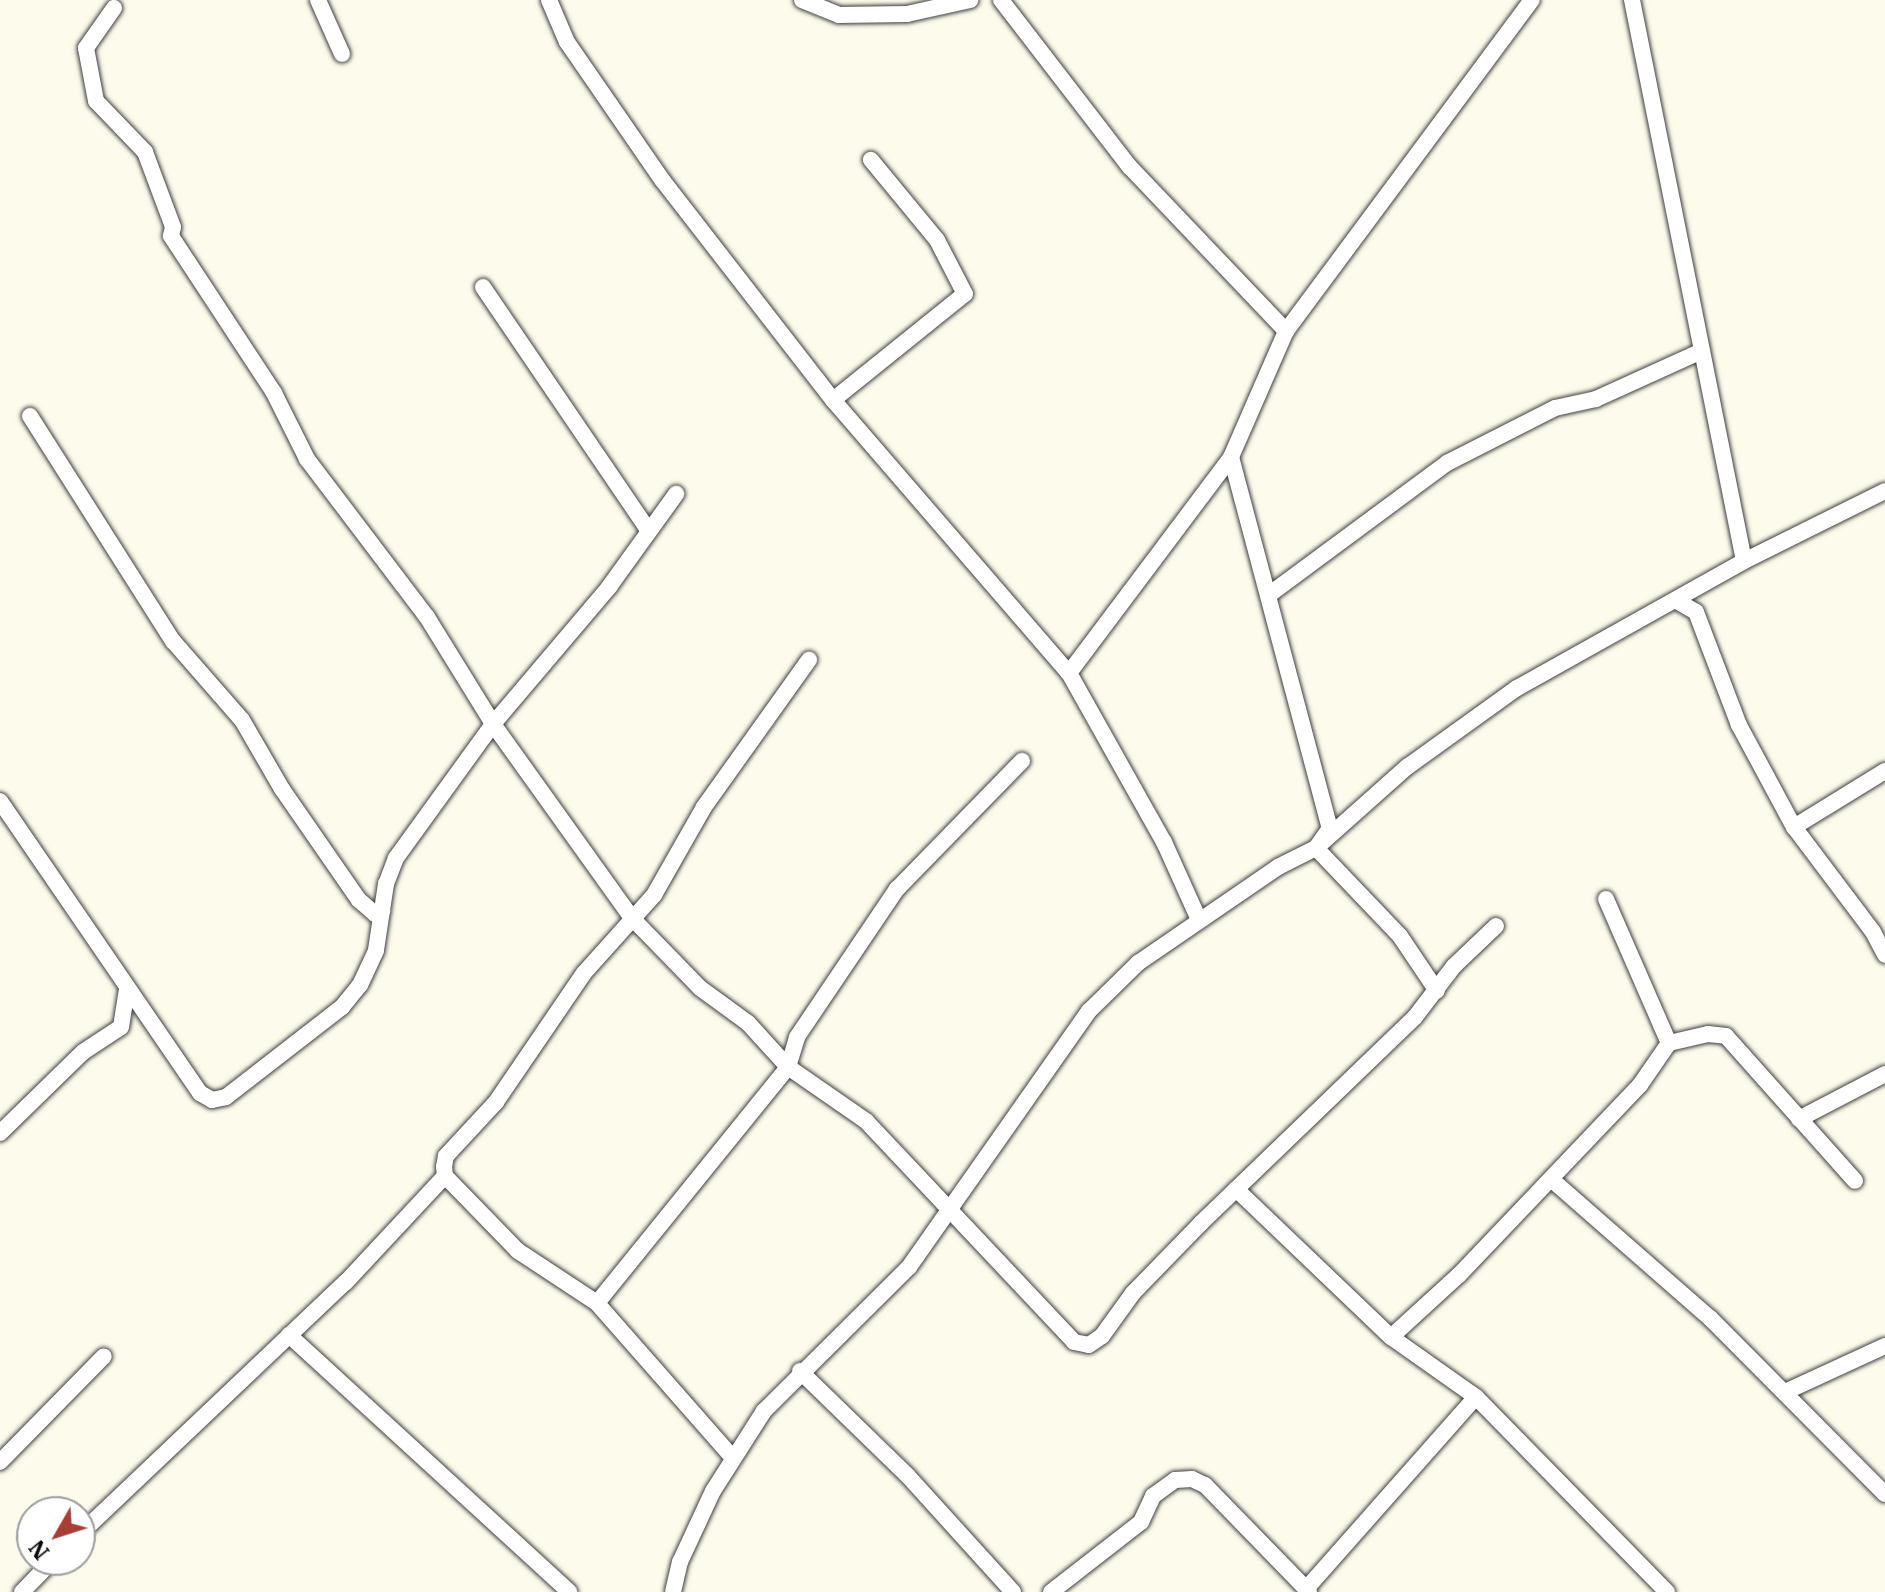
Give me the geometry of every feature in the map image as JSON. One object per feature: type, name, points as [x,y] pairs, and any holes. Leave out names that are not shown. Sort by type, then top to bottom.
[{"type":"street","points":[[318,0],[342,54]]},
{"type":"street","points":[[549,0],[567,42],[663,181],[833,400],[1069,673],[1158,831],[1199,920]]},
{"type":"street","points":[[802,0],[852,15],[907,14],[970,0]]},
{"type":"street","points":[[1001,0],[1129,166],[1286,331]]},
{"type":"street","points":[[1069,673],[1231,457],[1286,331],[1532,0]]},
{"type":"street","points":[[1632,0],[1744,561]]},
{"type":"street","points":[[114,3],[86,48],[96,101],[145,152],[173,227],[171,236],[274,393],[307,459],[427,617],[493,724],[632,918],[700,988],[748,1023],[788,1067],[866,1121],[1074,1342],[1089,1345],[1236,1189],[1437,991],[1454,966],[1496,926]]},
{"type":"street","points":[[833,400],[965,294],[937,240],[871,160]]},
{"type":"street","points":[[483,287],[649,531]]},
{"type":"street","points":[[1270,594],[1447,463],[1555,408],[1596,399],[1702,351]]},
{"type":"street","points":[[30,416],[173,641],[242,720],[282,789],[359,900],[375,914],[382,911]]},
{"type":"street","points":[[1231,457],[1330,828],[1316,848]]},
{"type":"street","points":[[673,1592],[680,1562],[733,1458],[800,1371],[909,1267],[1089,1011],[1138,963],[1199,920],[1316,848],[1407,767],[1517,688],[1744,561],[1885,491]]},
{"type":"street","points":[[0,801],[200,1093],[212,1100],[226,1097],[342,1007],[376,950],[382,911],[396,858],[493,724],[676,494]]},
{"type":"street","points":[[1696,612],[1709,581]]},
{"type":"street","points":[[1677,601],[1696,612],[1739,725],[1794,827],[1873,932],[1885,955]]},
{"type":"street","points":[[96,1519],[289,1335],[445,1176],[446,1156],[496,1102],[584,973],[654,895],[704,807],[809,660]]},
{"type":"street","points":[[597,1303],[788,1067],[797,1037],[897,889],[1022,761]]},
{"type":"street","points":[[1794,827],[1885,771]]},
{"type":"street","points":[[1316,848],[1400,936],[1437,991]]},
{"type":"street","points":[[1606,899],[1669,1043]]},
{"type":"street","points":[[0,1133],[30,1110],[83,1052],[121,1027],[127,990]]},
{"type":"street","points":[[1391,1337],[1551,1179],[1640,1085],[1669,1043],[1708,1034],[1726,1036],[1855,1181]]},
{"type":"street","points":[[1799,1119],[1885,1074]]},
{"type":"street","points":[[445,1176],[518,1251],[597,1303],[733,1458]]},
{"type":"street","points":[[1551,1179],[1710,1318],[1885,1494]]},
{"type":"street","points":[[1236,1189],[1391,1337],[1476,1397],[1667,1592]]},
{"type":"street","points":[[289,1335],[569,1592]]},
{"type":"street","points":[[1785,1392],[1885,1346]]},
{"type":"street","points":[[0,1462],[104,1356]]},
{"type":"street","points":[[800,1371],[907,1475],[1013,1592]]},
{"type":"street","points":[[1051,1592],[1141,1522],[1153,1496],[1175,1480],[1192,1479],[1205,1485],[1307,1590],[1476,1397]]},
{"type":"street","points":[[22,1592],[38,1576]]}]
